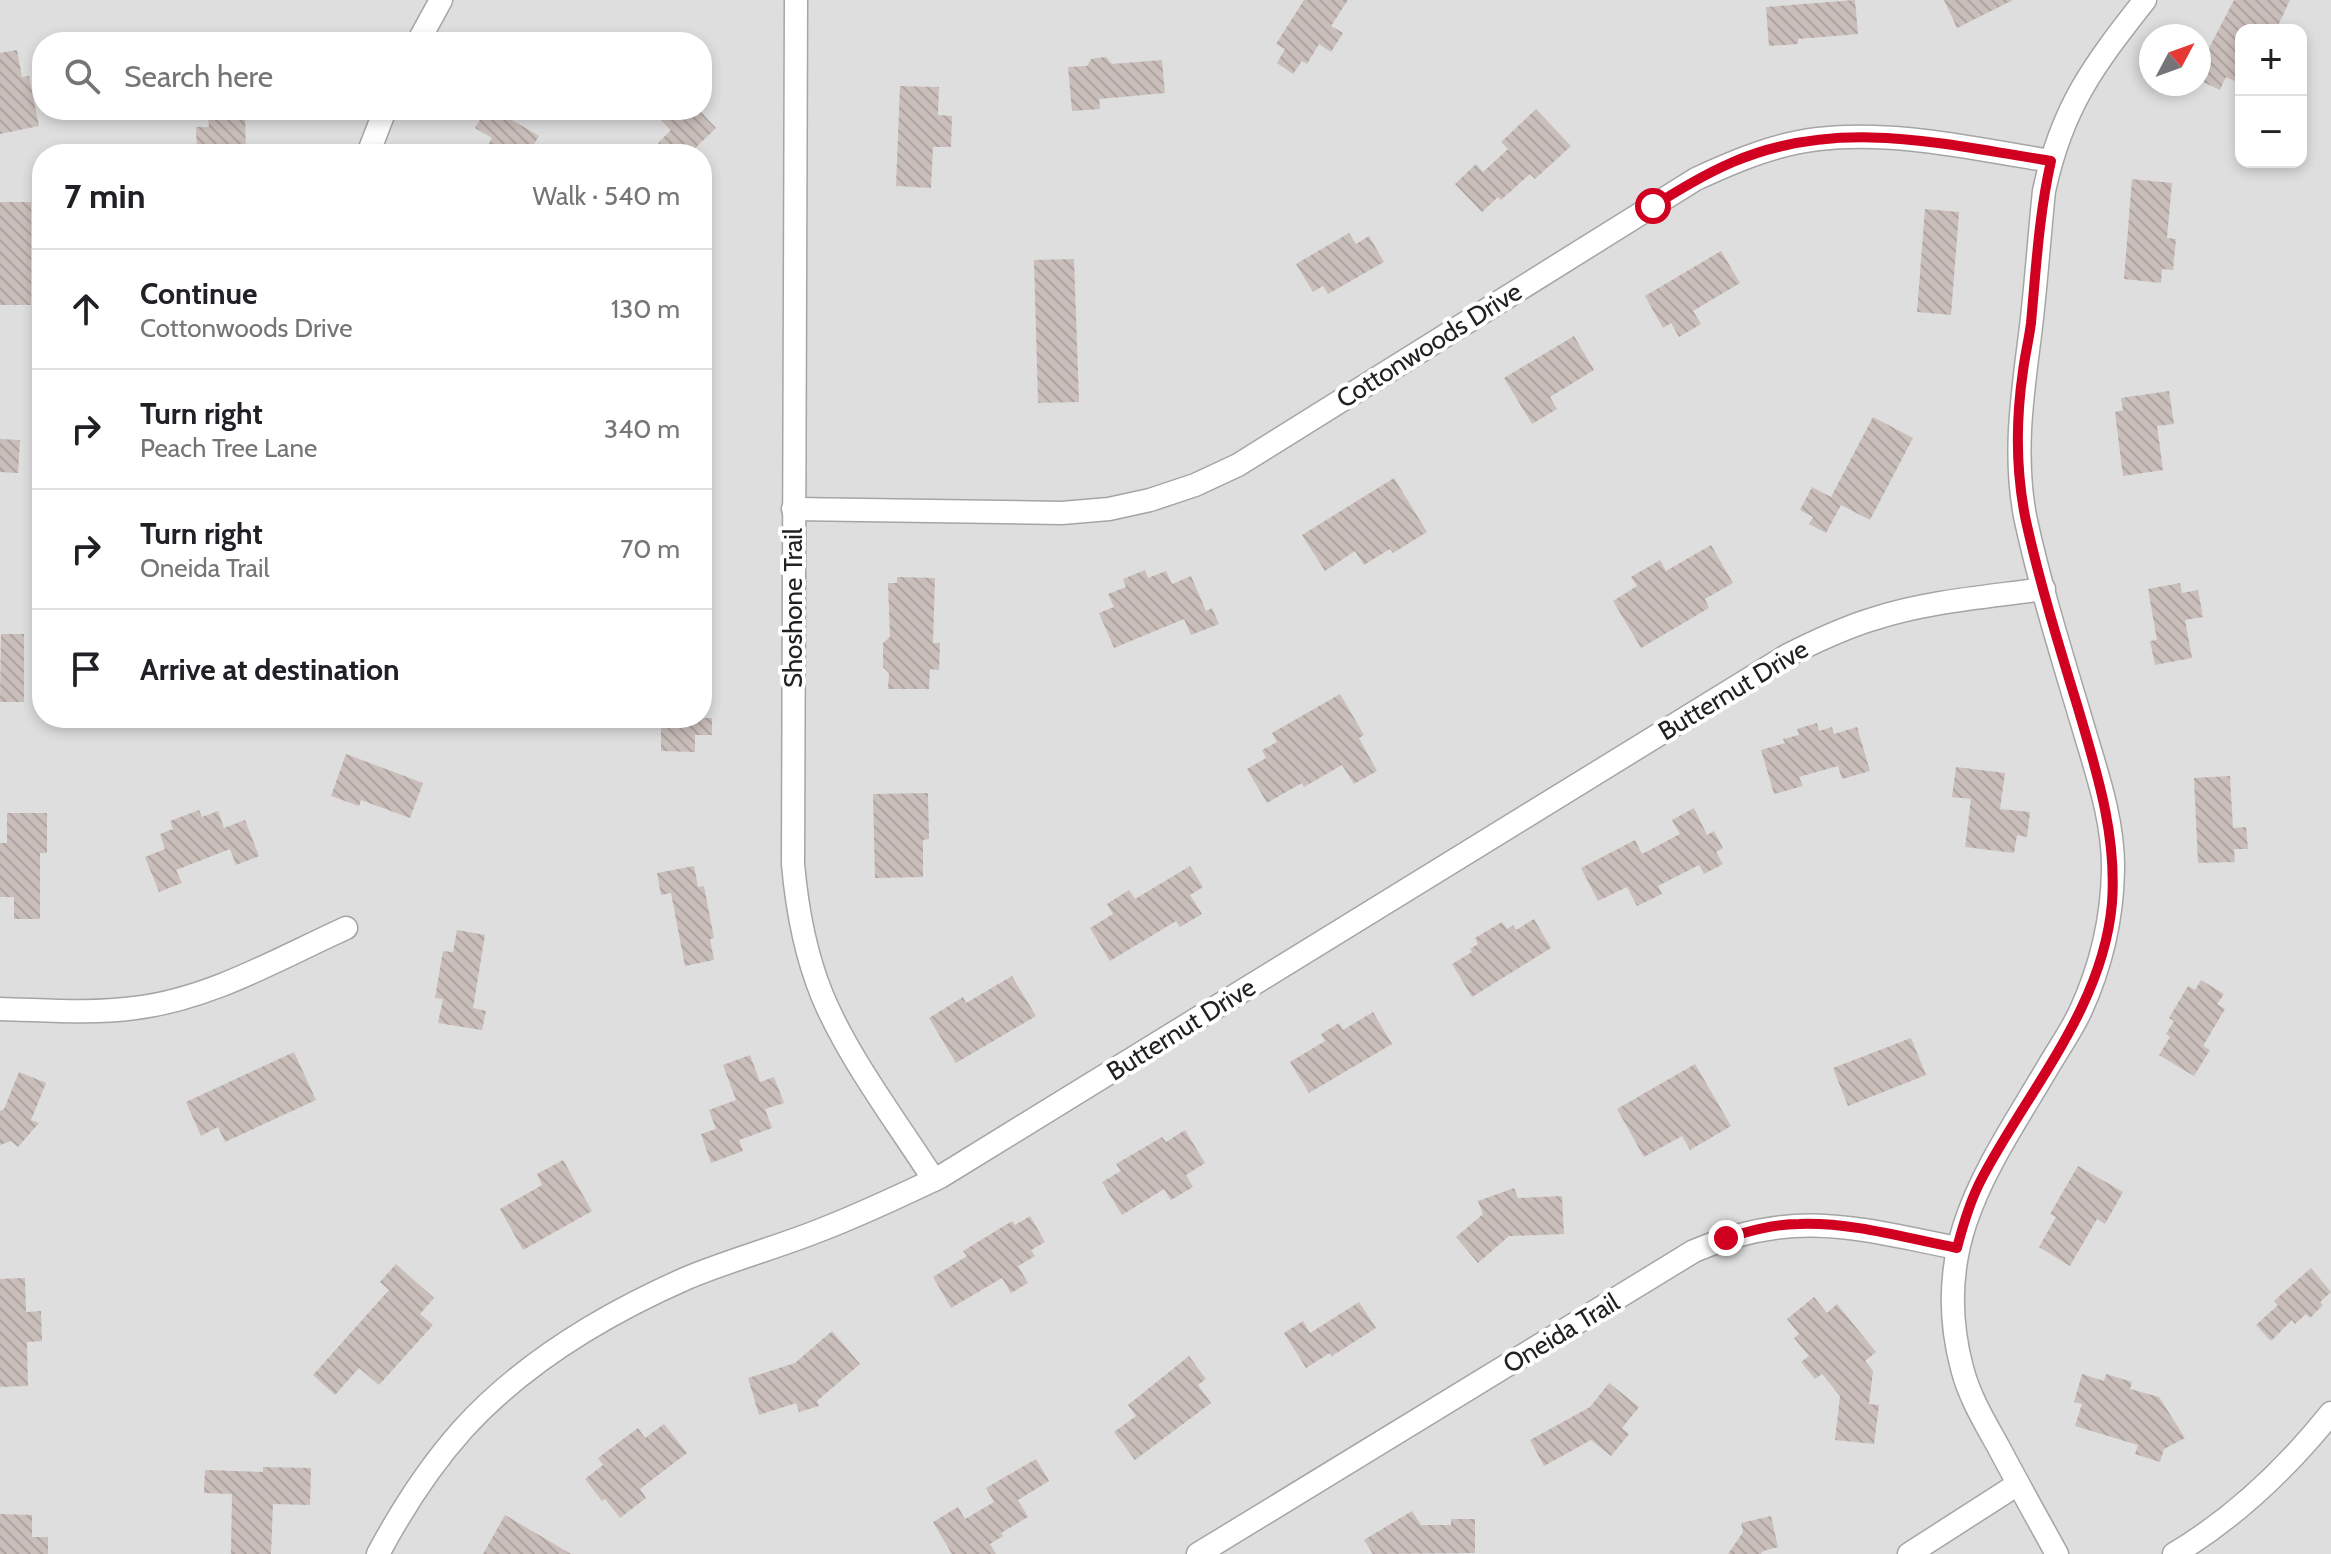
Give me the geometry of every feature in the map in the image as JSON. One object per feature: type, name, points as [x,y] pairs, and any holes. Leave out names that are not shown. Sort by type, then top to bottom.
[{"type":"street","points":[[423,32],[441,0]]},
{"type":"street","name":"Shoshone Trail","points":[[796,0],[793,864],[798,911],[809,958],[842,1037],[934,1180]]},
{"type":"street","points":[[2057,1554],[1975,1404],[1962,1370],[1952,1298],[1957,1248],[1966,1214],[1980,1181],[2079,1014],[2105,943],[2112,905],[2110,829],[2103,792],[2026,519],[2019,464],[2019,417],[2044,191],[2051,161],[2064,122],[2081,87],[2145,0]]},
{"type":"street","points":[[372,144],[381,120]]},
{"type":"street","name":"Cottonwoods Drive","points":[[793,509],[1062,513],[1109,509],[1150,500],[1195,485],[1238,465],[1675,192],[1735,161],[1816,139],[1865,135],[1901,137],[2051,161]]},
{"type":"street","name":"Butternut Drive","points":[[378,1554],[429,1470],[464,1428],[540,1360],[591,1327],[664,1289],[816,1232],[934,1180],[1788,655],[1875,618],[1917,608],[2044,589]]},
{"type":"street","points":[[0,1009],[100,1011],[137,1008],[186,998],[346,928]]},
{"type":"street","name":"Oneida Trail","points":[[1198,1554],[1694,1251],[1726,1238],[1759,1228],[1798,1224],[1849,1227],[1957,1248]]},
{"type":"street","points":[[2174,1554],[2234,1513],[2274,1478],[2331,1413]]},
{"type":"street","points":[[1909,1554],[2018,1484]]},
{"type":"shaded area","points":[[0,0],[2331,0],[2331,1554],[0,1554]]},
{"type":"building","points":[[1304,0],[1348,0],[1331,26],[1343,33],[1331,52],[1319,44],[1307,64],[1302,61],[1293,74],[1277,63],[1285,49],[1276,44]]},
{"type":"building","points":[[1855,0],[1858,34],[1798,39],[1798,44],[1769,46],[1766,7]]},
{"type":"building","points":[[1944,0],[2013,0],[1957,28]]},
{"type":"building","points":[[2234,0],[2290,0],[2279,24],[2235,24],[2235,81],[2226,77],[2220,90],[2211,86],[2211,44]]},
{"type":"building","points":[[17,50],[22,77],[29,76],[32,120],[38,120],[39,126],[0,134],[0,53]]},
{"type":"building","points":[[1106,57],[1112,64],[1162,60],[1165,93],[1099,99],[1100,109],[1072,111],[1068,67],[1087,66],[1091,59]]},
{"type":"building","points":[[900,86],[939,87],[938,115],[952,116],[951,147],[933,147],[931,188],[896,186]]},
{"type":"building","points":[[1536,109],[1571,146],[1535,179],[1530,174],[1482,212],[1455,184],[1476,164],[1483,172],[1508,149],[1501,142]]},
{"type":"building","points":[[208,120],[245,120],[246,144],[197,144],[196,127],[209,127]]},
{"type":"building","points":[[480,120],[512,120],[539,136],[534,144],[489,144],[492,138],[475,128]]},
{"type":"building","points":[[661,120],[708,120],[716,128],[699,144],[659,144],[671,130]]},
{"type":"building","points":[[2132,179],[2172,183],[2167,238],[2176,239],[2173,270],[2162,269],[2161,283],[2124,279]]},
{"type":"building","points":[[0,202],[31,202],[31,305],[0,305]]},
{"type":"building","points":[[1925,209],[1959,212],[1951,315],[1917,312]]},
{"type":"building","points":[[1349,233],[1356,244],[1369,236],[1384,262],[1328,294],[1323,286],[1313,292],[1296,264]]},
{"type":"building","points":[[1721,251],[1740,283],[1693,311],[1701,324],[1679,337],[1671,323],[1663,328],[1645,296]]},
{"type":"building","points":[[1074,259],[1079,402],[1038,403],[1034,260]]},
{"type":"building","points":[[1574,336],[1594,370],[1550,397],[1557,409],[1532,424],[1504,378]]},
{"type":"building","points":[[2169,391],[2174,424],[2157,426],[2163,470],[2123,476],[2115,412],[2123,410],[2121,398]]},
{"type":"building","points":[[1873,417],[1913,438],[1870,520],[1841,505],[1826,533],[1809,524],[1813,517],[1800,510],[1812,487],[1831,497]]},
{"type":"building","points":[[0,439],[20,440],[18,473],[0,472]]},
{"type":"building","points":[[1394,478],[1427,532],[1393,553],[1390,549],[1364,565],[1355,551],[1325,571],[1302,535]]},
{"type":"building","points":[[1711,545],[1733,583],[1705,599],[1709,608],[1641,648],[1613,601],[1637,586],[1631,577],[1660,560],[1666,571]]},
{"type":"building","points":[[1145,570],[1148,578],[1166,571],[1172,584],[1191,576],[1206,611],[1212,608],[1219,624],[1191,635],[1184,619],[1114,648],[1099,613],[1114,607],[1108,594],[1126,587],[1123,579]]},
{"type":"building","points":[[897,577],[935,578],[933,643],[940,643],[939,670],[930,669],[929,689],[888,689],[889,673],[883,667],[883,643],[890,637],[888,583],[897,583]]},
{"type":"building","points":[[2180,583],[2182,593],[2198,590],[2203,617],[2185,620],[2192,658],[2155,665],[2150,641],[2157,640],[2148,589]]},
{"type":"building","points":[[1,634],[24,634],[24,702],[0,702]]},
{"type":"building","points":[[1340,694],[1364,735],[1359,738],[1377,771],[1354,784],[1342,765],[1304,787],[1302,783],[1267,803],[1247,769],[1266,758],[1262,750],[1277,742],[1272,733]]},
{"type":"building","points":[[1817,723],[1819,731],[1832,727],[1834,734],[1857,727],[1870,771],[1842,779],[1838,766],[1799,777],[1803,786],[1774,794],[1761,750],[1785,743],[1783,739],[1799,735],[1797,729]]},
{"type":"building","points":[[661,728],[712,728],[712,735],[695,735],[695,752],[661,751]]},
{"type":"building","points":[[346,754],[423,783],[410,818],[361,800],[359,806],[331,796]]},
{"type":"building","points":[[1956,767],[2005,773],[2000,809],[2030,812],[2027,837],[2017,835],[2014,853],[1965,847],[1971,799],[1952,797]]},
{"type":"building","points":[[2230,776],[2233,828],[2246,827],[2248,849],[2234,849],[2235,862],[2198,863],[2194,778]]},
{"type":"building","points":[[928,793],[929,839],[923,840],[923,877],[875,878],[873,794]]},
{"type":"building","points":[[1694,808],[1707,835],[1714,831],[1723,848],[1716,852],[1723,864],[1704,874],[1699,865],[1658,886],[1662,894],[1637,906],[1627,887],[1598,901],[1581,868],[1635,840],[1642,854],[1680,834],[1672,820]]},
{"type":"building","points":[[199,810],[202,817],[218,811],[224,828],[245,820],[259,856],[236,865],[230,849],[176,870],[182,883],[159,892],[145,857],[165,849],[160,834],[173,829],[170,821]]},
{"type":"building","points":[[7,813],[47,813],[47,853],[40,853],[40,919],[14,919],[14,897],[0,897],[0,843],[7,843]]},
{"type":"building","points":[[694,866],[698,887],[704,886],[714,938],[710,939],[714,960],[685,966],[671,893],[661,895],[657,873]]},
{"type":"building","points":[[1190,866],[1203,887],[1190,895],[1202,914],[1180,927],[1176,921],[1110,961],[1090,928],[1113,914],[1107,904],[1129,890],[1135,899]]},
{"type":"building","points":[[1534,919],[1551,948],[1472,997],[1452,964],[1472,952],[1470,949],[1478,944],[1475,938],[1502,922],[1507,929],[1513,925],[1516,930]]},
{"type":"building","points":[[457,930],[485,935],[473,1008],[486,1011],[482,1030],[438,1023],[443,999],[435,998],[443,951],[453,952]]},
{"type":"building","points":[[1012,976],[1036,1016],[956,1063],[929,1018],[963,997],[966,1003]]},
{"type":"building","points":[[2201,980],[2224,994],[2217,1004],[2225,1009],[2203,1046],[2210,1050],[2194,1076],[2159,1055],[2170,1037],[2166,1034],[2174,1021],[2169,1018],[2188,986],[2195,990]]},
{"type":"building","points":[[1373,1012],[1392,1044],[1309,1093],[1290,1062],[1325,1041],[1321,1034],[1339,1023],[1343,1030]]},
{"type":"building","points":[[1911,1038],[1926,1075],[1848,1106],[1833,1068]]},
{"type":"building","points":[[294,1052],[316,1100],[225,1142],[218,1127],[201,1136],[186,1102]]},
{"type":"building","points":[[750,1055],[760,1082],[774,1077],[784,1103],[765,1109],[772,1128],[739,1140],[743,1151],[711,1163],[701,1134],[716,1129],[709,1110],[736,1100],[723,1065]]},
{"type":"building","points":[[1695,1064],[1731,1126],[1690,1150],[1682,1136],[1644,1157],[1617,1109]]},
{"type":"building","points":[[19,1072],[46,1083],[31,1120],[39,1123],[18,1147],[11,1141],[0,1145],[0,1111],[4,1109]]},
{"type":"building","points":[[1185,1130],[1205,1163],[1186,1175],[1193,1187],[1171,1200],[1164,1189],[1122,1215],[1102,1182],[1121,1171],[1116,1164],[1162,1137],[1166,1142]]},
{"type":"building","points":[[563,1160],[592,1211],[523,1250],[500,1209],[542,1185],[537,1174]]},
{"type":"building","points":[[2078,1166],[2123,1192],[2105,1224],[2097,1219],[2070,1266],[2039,1247],[2056,1217],[2050,1214]]},
{"type":"building","points":[[1514,1188],[1518,1198],[1562,1196],[1564,1234],[1509,1236],[1478,1263],[1456,1237],[1483,1214],[1478,1201]]},
{"type":"building","points":[[1030,1216],[1045,1242],[1031,1250],[1035,1256],[1018,1266],[1028,1283],[1011,1293],[1002,1278],[951,1308],[933,1277],[967,1256],[963,1251],[1012,1221],[1015,1225]]},
{"type":"building","points":[[396,1264],[434,1298],[420,1314],[433,1325],[379,1385],[359,1368],[335,1395],[313,1375],[389,1290],[380,1282]]},
{"type":"building","points":[[2311,1268],[2331,1292],[2310,1318],[2306,1314],[2295,1324],[2292,1320],[2271,1341],[2256,1325],[2278,1305],[2274,1301]]},
{"type":"building","points":[[25,1278],[26,1312],[41,1311],[42,1341],[27,1342],[28,1386],[0,1387],[0,1279]]},
{"type":"building","points":[[1814,1297],[1827,1313],[1837,1304],[1876,1352],[1865,1361],[1873,1371],[1869,1404],[1879,1405],[1874,1444],[1835,1440],[1840,1396],[1822,1374],[1815,1379],[1801,1362],[1809,1356],[1794,1338],[1799,1334],[1787,1319]]},
{"type":"building","points":[[1359,1302],[1376,1328],[1332,1356],[1330,1353],[1306,1368],[1284,1333],[1303,1321],[1310,1333]]},
{"type":"building","points":[[832,1331],[860,1364],[817,1401],[819,1406],[799,1412],[796,1403],[759,1415],[748,1378],[795,1363]]},
{"type":"building","points":[[1189,1356],[1206,1379],[1198,1385],[1211,1403],[1135,1460],[1114,1432],[1136,1416],[1128,1405]]},
{"type":"building","points":[[2082,1374],[2104,1381],[2106,1374],[2132,1382],[2130,1389],[2159,1397],[2185,1438],[2164,1449],[2160,1462],[2135,1454],[2138,1445],[2075,1426],[2082,1404],[2074,1402]]},
{"type":"building","points":[[1609,1383],[1639,1407],[1622,1428],[1629,1434],[1611,1456],[1591,1440],[1544,1466],[1530,1440],[1590,1407]]},
{"type":"building","points":[[664,1424],[687,1453],[640,1489],[646,1498],[620,1518],[585,1479],[603,1465],[598,1458],[638,1428],[645,1438]]},
{"type":"building","points":[[1036,1459],[1049,1481],[1018,1500],[1028,1517],[1001,1533],[1003,1536],[990,1544],[996,1554],[952,1554],[933,1522],[958,1507],[965,1519],[994,1502],[986,1488]]},
{"type":"building","points":[[263,1467],[311,1468],[310,1505],[273,1504],[271,1554],[231,1554],[232,1494],[204,1493],[205,1470],[263,1472]]},
{"type":"building","points":[[1412,1511],[1421,1525],[1451,1525],[1451,1519],[1475,1519],[1475,1553],[1373,1554],[1364,1540]]},
{"type":"building","points":[[0,1514],[32,1515],[32,1537],[48,1537],[48,1554],[0,1554]]},
{"type":"building","points":[[505,1515],[571,1554],[483,1554]]},
{"type":"building","points":[[1771,1516],[1778,1547],[1761,1554],[1728,1554],[1743,1532],[1741,1523]]},
{"type":"route","points":[[1653,206],[1696,179],[1735,161],[1816,139],[1865,135],[1901,137],[2051,161],[2044,191],[2023,371],[2019,464],[2026,519],[2051,618],[2103,792],[2113,867],[2112,905],[2094,979],[2079,1014],[1980,1181],[1966,1214],[1957,1248],[1849,1227],[1798,1224],[1759,1228],[1726,1238]]}]
